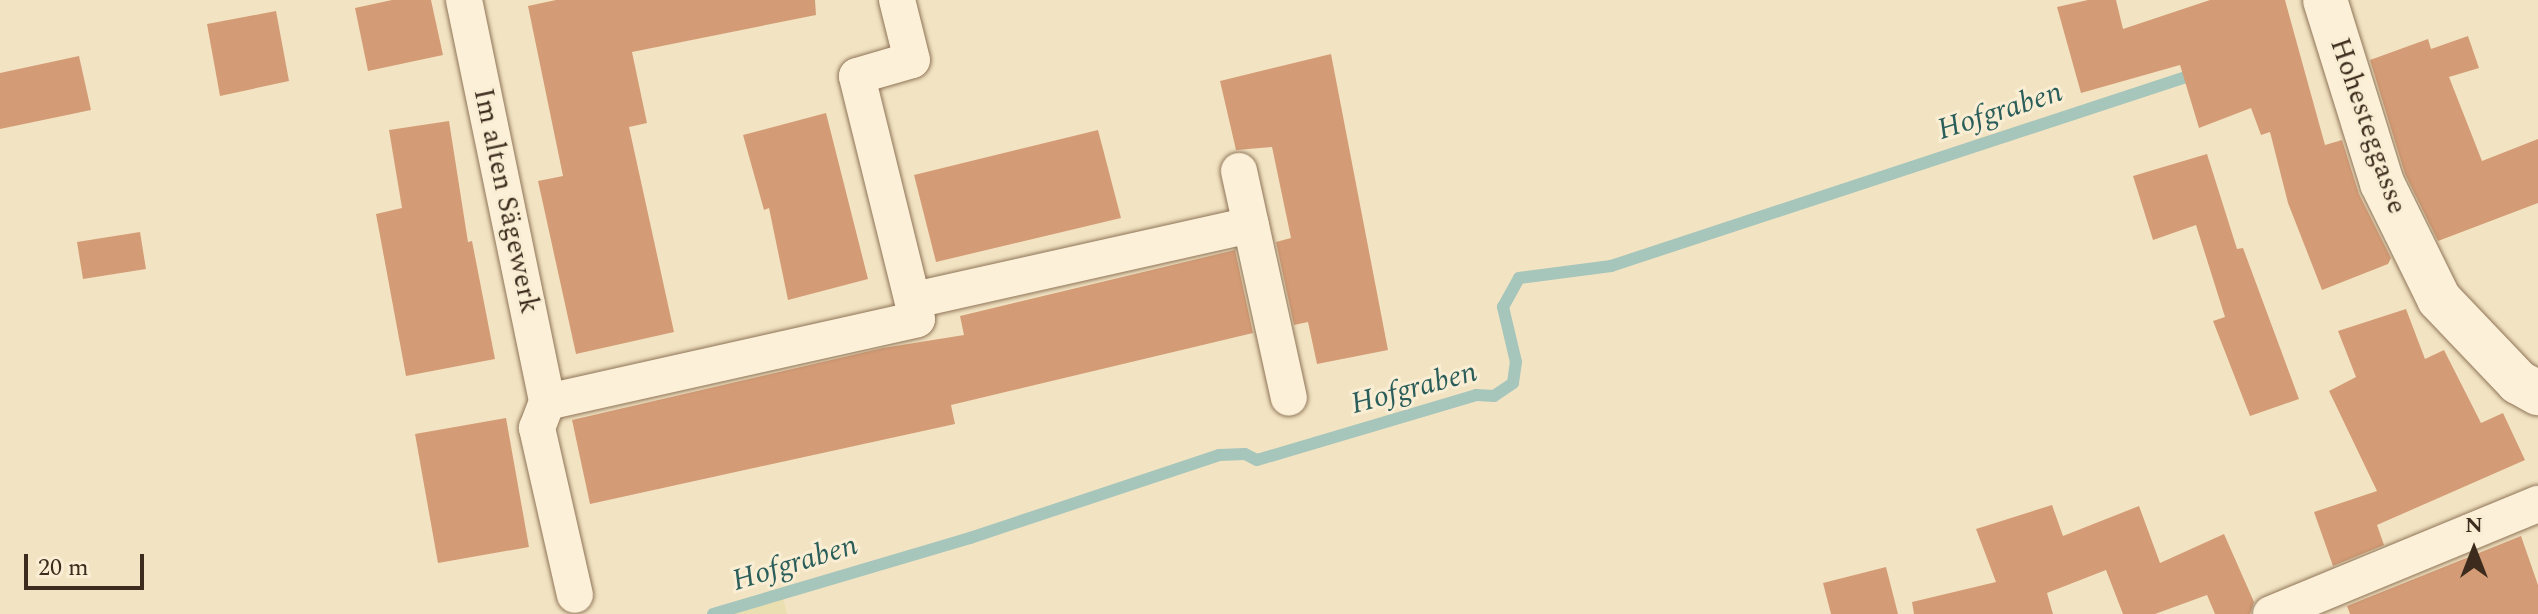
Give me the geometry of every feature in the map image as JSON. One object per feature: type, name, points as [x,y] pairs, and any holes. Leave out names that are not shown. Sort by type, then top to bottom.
[{"type":"main road","name":"Hohesteggasse","points":[[2325,0],[2382,183],[2439,299],[2518,382],[2538,393]]},
{"type":"street","name":"Im alten Sägewerk","points":[[464,0],[547,402],[537,428],[575,595]]},
{"type":"street","points":[[547,402],[917,319],[915,300],[857,76],[912,60],[897,0]]},
{"type":"street","points":[[1239,171],[1289,398]]},
{"type":"street","points":[[915,300],[1251,225]]},
{"type":"street","points":[[2271,614],[2538,504]]},
{"type":"shaded area","points":[[782,594],[787,614],[713,614]]},
{"type":"building","points":[[392,0],[431,0],[443,55],[368,71],[355,8]]},
{"type":"building","points":[[556,0],[815,0],[816,15],[632,52],[647,123],[629,127],[674,332],[576,354],[538,181],[563,176],[528,6]]},
{"type":"building","points":[[2088,0],[2116,0],[2123,29],[2210,0],[2285,0],[2325,145],[2342,140],[2359,194],[2391,258],[2388,264],[2322,290],[2288,203],[2270,132],[2261,135],[2251,108],[2199,128],[2180,65],[2081,93],[2057,7]]},
{"type":"building","points":[[276,11],[289,81],[220,96],[207,24]]},
{"type":"building","points":[[2468,36],[2479,68],[2449,77],[2482,161],[2538,139],[2538,203],[2438,241],[2405,174],[2370,60],[2428,39],[2431,49]]},
{"type":"building","points":[[1331,54],[1388,350],[1317,364],[1308,322],[1294,325],[1276,242],[1291,238],[1272,147],[1236,150],[1220,81]]},
{"type":"building","points":[[79,56],[91,110],[0,129],[0,73]]},
{"type":"building","points":[[826,113],[868,279],[788,300],[769,208],[764,210],[743,135]]},
{"type":"building","points":[[449,121],[468,242],[472,241],[495,359],[406,376],[376,214],[402,208],[389,130]]},
{"type":"building","points":[[1098,130],[1121,218],[936,262],[914,175]]},
{"type":"building","points":[[2207,154],[2237,249],[2243,248],[2299,399],[2250,416],[2213,321],[2225,317],[2196,225],[2153,240],[2133,176]]},
{"type":"building","points":[[140,232],[146,269],[83,279],[77,242]]},
{"type":"building","points":[[1235,250],[1253,333],[951,405],[955,424],[590,504],[572,420],[883,348],[964,335],[960,316]]},
{"type":"building","points":[[2406,309],[2425,359],[2444,350],[2481,423],[2503,413],[2525,460],[2377,525],[2384,545],[2333,566],[2314,512],[2377,491],[2329,391],[2356,377],[2338,331]]},
{"type":"building","points":[[506,418],[529,547],[438,563],[415,434]]},
{"type":"building","points":[[2052,505],[2063,536],[2139,506],[2160,563],[2224,534],[2254,602],[2250,614],[2215,614],[2207,595],[2155,614],[2123,614],[2106,570],[2047,593],[2053,614],[1914,614],[1912,602],[1996,582],[1976,529]]},
{"type":"building","points":[[2521,536],[2538,585],[2538,614],[2350,614],[2347,606]]},
{"type":"building","points":[[1886,567],[1898,614],[1831,614],[1823,583]]},
{"type":"waterway","name":"Hofgraben","points":[[713,614],[970,538],[1219,455],[1245,454],[1257,460],[1476,395],[1494,396],[1513,383],[1516,362],[1503,307],[1519,278],[1611,266],[2198,73]]}]
